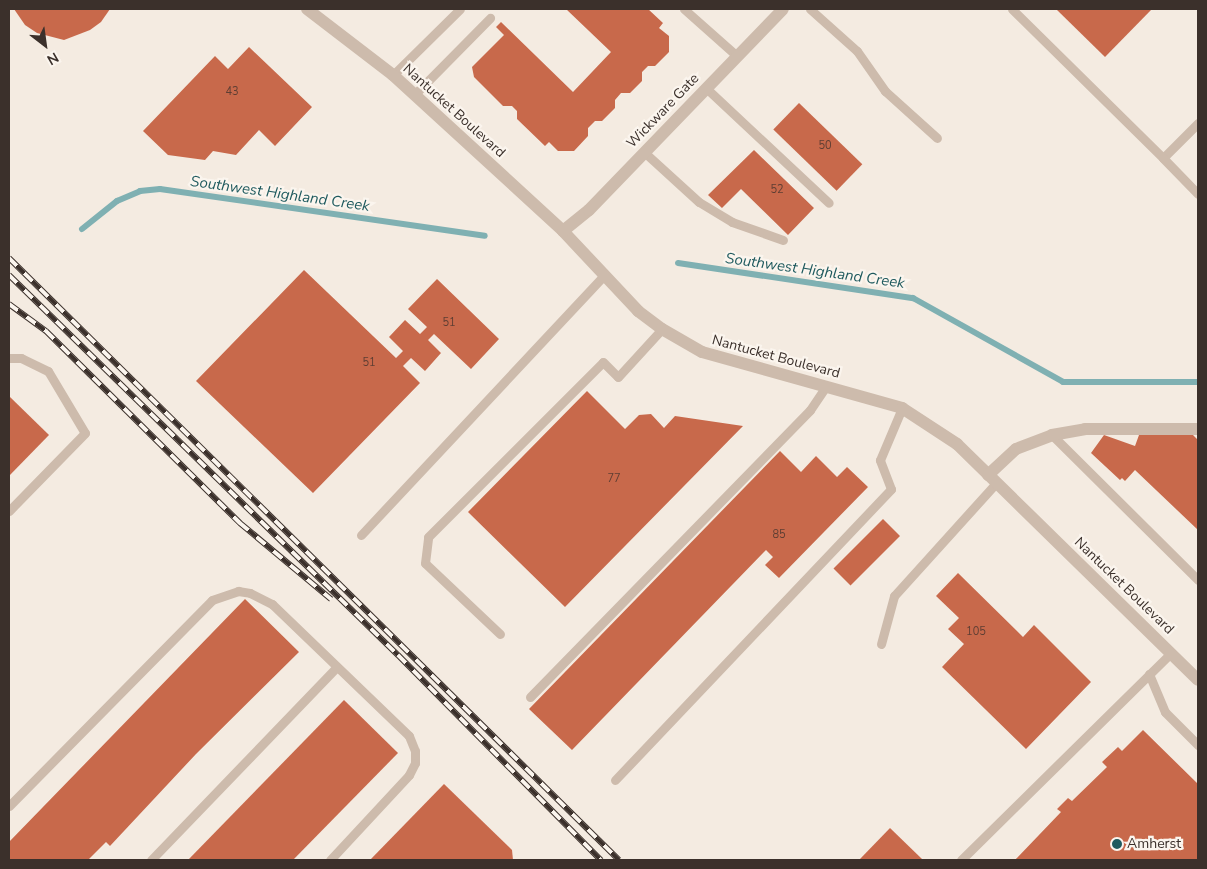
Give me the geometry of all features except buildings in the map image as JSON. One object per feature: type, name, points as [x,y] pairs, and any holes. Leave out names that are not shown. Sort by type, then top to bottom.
[{"type":"street","name":"Nantucket Boulevard","points":[[307,9],[415,94],[563,231],[638,311],[662,329],[702,352],[902,408],[957,444],[1198,680]]},
{"type":"street","name":"Wickware Gate","points":[[563,231],[589,210],[783,9]]},
{"type":"street","points":[[992,479],[1016,449],[1052,435],[1085,429],[1198,429]]},
{"type":"lane","points":[[393,75],[460,9]]},
{"type":"lane","points":[[684,9],[737,56]]},
{"type":"lane","points":[[810,9],[857,51],[886,91],[937,138]]},
{"type":"lane","points":[[1012,9],[1198,194]]},
{"type":"lane","points":[[415,94],[490,18]]},
{"type":"lane","points":[[706,88],[830,203]]},
{"type":"lane","points":[[1163,158],[1198,123]]},
{"type":"lane","points":[[644,152],[699,202],[732,222],[783,240]]},
{"type":"lane","points":[[361,535],[604,274]]},
{"type":"lane","points":[[500,634],[425,563],[428,537],[603,362],[618,377],[662,329]]},
{"type":"lane","points":[[9,358],[21,358],[48,371],[85,433],[9,511]]},
{"type":"lane","points":[[530,697],[810,410],[826,386]]},
{"type":"lane","points":[[615,780],[891,489],[880,460],[902,408]]},
{"type":"lane","points":[[1052,435],[1198,580]]},
{"type":"lane","points":[[881,644],[894,596],[992,479]]},
{"type":"lane","points":[[9,806],[212,600],[238,591],[262,597],[409,736],[415,763],[409,775],[330,860]]},
{"type":"lane","points":[[961,860],[1171,653]]},
{"type":"lane","points":[[151,860],[338,667]]},
{"type":"lane","points":[[1150,674],[1165,712],[1198,745]]},
{"type":"waterway","name":"Southwest Highland Creek","points":[[82,229],[117,201],[140,191],[160,189],[485,236]]},
{"type":"waterway","name":"Southwest Highland Creek","points":[[678,263],[913,298],[1063,382],[1198,382]]},
{"type":"railway","points":[[9,258],[619,860]]},
{"type":"railway","points":[[9,275],[398,655],[601,860]]},
{"type":"railway","points":[[9,304],[46,331],[240,523],[331,599]]},
{"type":"place","name":"Amherst","points":[[1117,844]]}]
